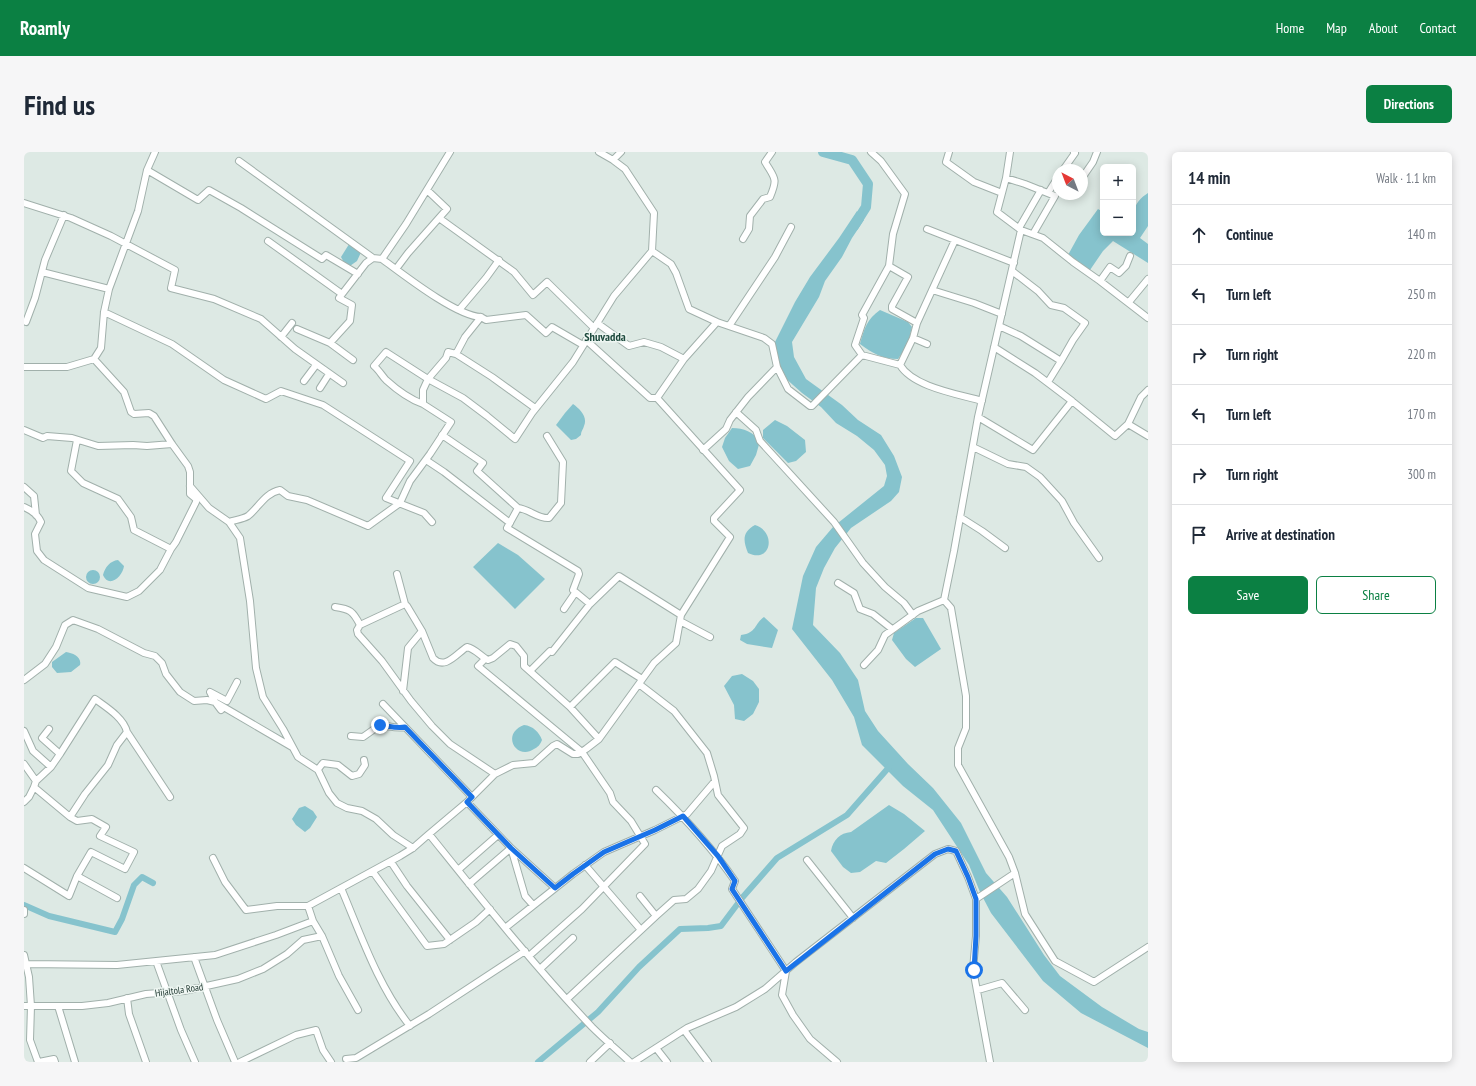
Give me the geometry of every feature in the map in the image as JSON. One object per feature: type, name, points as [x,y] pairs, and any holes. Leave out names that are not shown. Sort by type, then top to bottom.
[{"type":"street","points":[[24,367],[67,367],[94,359],[101,348],[104,312],[109,289],[138,211],[147,170],[155,152]]},
{"type":"street","points":[[382,260],[450,152]]},
{"type":"street","points":[[230,522],[247,516],[274,491],[280,490],[288,496],[307,500],[368,526],[400,503],[410,481],[451,422],[423,404],[409,399],[385,379],[382,373],[374,366],[386,352],[428,379],[463,398],[488,416],[515,439],[535,408],[573,362],[584,342],[596,326],[614,296],[652,251],[654,213],[625,169],[599,152]]},
{"type":"street","points":[[613,160],[620,152]]},
{"type":"street","points":[[743,239],[749,229],[750,216],[763,199],[770,197],[776,184],[774,177],[765,162],[772,152]]},
{"type":"street","points":[[871,152],[881,161],[905,194],[893,234],[889,266],[862,315],[864,318],[855,345],[862,355],[900,365],[904,372],[924,384],[982,401]]},
{"type":"street","points":[[949,152],[946,162],[974,182],[1002,193]]},
{"type":"street","points":[[1010,152],[1006,178],[997,212],[1020,229],[1043,238],[1073,262],[1143,312],[1148,318]]},
{"type":"street","points":[[1066,164],[1074,152]]},
{"type":"street","points":[[1088,168],[1096,152]]},
{"type":"street","points":[[213,858],[225,882],[246,910],[277,906],[308,906],[391,862],[413,848],[470,800],[495,774],[513,765],[534,764],[557,744],[573,754],[582,752],[599,739],[654,663],[676,642],[680,618],[730,537],[714,521],[714,518],[740,490],[657,398],[650,398],[584,342],[552,327],[546,333],[526,315],[486,320],[459,310],[382,260],[373,258],[239,161]]},
{"type":"street","points":[[147,170],[198,200],[209,190],[241,208],[322,259],[326,255],[358,274]]},
{"type":"street","points":[[1006,178],[1055,196],[1033,234]]},
{"type":"street","points":[[1048,193],[1052,188]]},
{"type":"street","points":[[396,269],[408,253],[447,209],[427,190]]},
{"type":"street","points":[[944,600],[978,417],[1014,263],[1020,229],[1041,190]]},
{"type":"street","points":[[24,203],[64,215],[111,236],[175,270],[171,288],[214,299],[261,319],[295,349],[344,383]]},
{"type":"street","points":[[26,322],[35,298],[45,260],[64,215]]},
{"type":"street","points":[[439,218],[514,272],[533,295],[547,282],[596,326],[629,346],[644,342],[661,347],[684,359]]},
{"type":"street","points":[[730,326],[775,257],[791,227]]},
{"type":"street","points":[[927,229],[1014,263]]},
{"type":"street","points":[[900,365],[913,338],[917,323],[955,240]]},
{"type":"street","points":[[268,241],[342,294]]},
{"type":"street","points":[[652,251],[671,264],[676,273],[689,309],[717,322],[764,338],[772,344],[777,367],[788,389],[810,406],[812,406],[862,355]]},
{"type":"street","points":[[1100,281],[1110,267],[1119,273],[1126,266],[1130,256]]},
{"type":"street","points":[[330,343],[350,320],[352,304],[339,298],[366,263],[373,258]]},
{"type":"street","points":[[459,310],[499,260]]},
{"type":"street","points":[[889,266],[908,277],[892,306],[892,309],[917,323]]},
{"type":"street","points":[[1012,271],[1038,292],[1051,306],[1064,308],[1085,323],[1048,382]]},
{"type":"street","points":[[42,272],[109,289]]},
{"type":"street","points":[[1129,302],[1148,280]]},
{"type":"street","points":[[932,290],[974,303],[1002,314]]},
{"type":"street","points":[[1143,312],[1148,307]]},
{"type":"street","points":[[104,312],[172,344],[224,380],[266,399],[282,391],[323,405],[410,461],[386,498],[424,513],[432,522]]},
{"type":"street","points":[[456,354],[465,337],[481,317]]},
{"type":"street","points":[[657,398],[684,359],[717,322]]},
{"type":"street","points":[[281,337],[292,323]]},
{"type":"street","points":[[999,326],[1021,336],[1061,360]]},
{"type":"street","points":[[297,330],[330,343],[353,360]]},
{"type":"street","points":[[913,338],[927,344]]},
{"type":"street","points":[[994,347],[1036,373],[1115,436],[1128,424],[1141,397],[1148,390]]},
{"type":"street","points":[[423,404],[423,390],[428,379],[446,358],[448,352],[456,354],[492,377],[535,408]]},
{"type":"street","points":[[24,507],[36,515],[41,522],[35,534],[37,551],[41,556],[88,588],[127,597],[140,591],[160,570],[196,502],[196,499],[190,494],[189,490],[188,466],[154,416],[149,413],[134,414],[131,412],[124,392],[94,359]]},
{"type":"street","points":[[304,381],[316,365]]},
{"type":"street","points":[[703,450],[726,430],[730,420],[736,412],[777,367]]},
{"type":"street","points":[[320,388],[329,374]]},
{"type":"street","points":[[978,417],[1033,450],[1072,401]]},
{"type":"street","points":[[736,412],[756,430],[760,441],[834,522],[863,563],[885,587],[904,603],[912,615]]},
{"type":"street","points":[[1128,424],[1148,436]]},
{"type":"street","points":[[24,430],[43,438],[47,436],[58,437],[77,440],[98,446],[146,446],[172,444]]},
{"type":"street","points":[[442,435],[483,463],[477,472],[518,508],[524,508],[544,518],[549,518],[561,503],[563,462],[547,436]]},
{"type":"street","points":[[77,440],[72,471],[83,483],[118,499],[131,516],[134,530],[171,548]]},
{"type":"street","points":[[973,447],[1008,464],[1026,467],[1040,477],[1062,501],[1074,524],[1099,558]]},
{"type":"street","points":[[426,460],[510,523]]},
{"type":"street","points":[[190,486],[209,508],[230,522],[240,538],[250,601],[256,668],[263,697],[298,758],[318,770],[337,803],[347,808],[362,811],[376,819],[393,835],[413,848]]},
{"type":"street","points":[[24,487],[34,496],[36,515]]},
{"type":"street","points":[[518,508],[507,528],[579,573],[573,588],[575,592],[590,604]]},
{"type":"street","points":[[960,517],[1005,548]]},
{"type":"street","points":[[397,574],[405,604],[422,631],[433,658],[439,663],[445,663],[467,647],[478,652],[486,659]]},
{"type":"street","points":[[530,671],[550,651],[552,652],[590,604],[619,576],[710,637]]},
{"type":"street","points":[[838,583],[854,593],[860,609],[873,614],[892,629]]},
{"type":"street","points":[[564,610],[575,592]]},
{"type":"street","points":[[864,665],[878,650],[885,635],[892,629],[912,615],[944,600]]},
{"type":"street","points":[[944,600],[951,608],[966,696],[966,728],[958,748],[958,765],[1009,857],[1015,873],[1025,914],[1055,961],[1094,982],[1148,946]]},
{"type":"street","points":[[405,604],[360,624],[357,630],[358,634],[382,661],[403,691],[432,726],[450,744],[495,774]]},
{"type":"street","points":[[335,606],[346,608],[354,613],[360,624]]},
{"type":"street","points":[[24,680],[45,664],[56,647],[65,625],[73,620],[98,629],[144,653],[155,656],[162,663],[166,674],[180,692],[194,701],[207,700],[215,702],[293,748]]},
{"type":"street","points":[[403,691],[408,648],[422,631]]},
{"type":"street","points":[[346,1059],[356,1058],[527,954],[582,909],[645,844],[631,821],[613,802],[610,793],[582,752],[478,666],[486,659],[488,660],[493,658],[510,644],[516,646],[524,656],[523,665],[570,707],[599,739]]},
{"type":"street","points":[[567,999],[674,900],[686,899],[698,889],[711,871],[722,846],[740,834],[744,828],[718,794],[707,753],[674,711],[616,662],[570,707]]},
{"type":"street","points":[[221,710],[210,692],[227,700],[237,682]]},
{"type":"street","points":[[24,802],[29,797],[35,784],[51,767],[60,754],[95,699],[110,710],[126,726],[127,732],[170,797]]},
{"type":"street","points":[[383,704],[470,800],[511,848],[555,888]]},
{"type":"street","points":[[351,736],[363,737],[380,725],[392,726],[398,729],[405,727]]},
{"type":"street","points":[[49,729],[42,738],[60,754]]},
{"type":"street","points":[[24,731],[33,750],[51,767]]},
{"type":"street","points":[[70,817],[85,794],[108,765],[117,745],[127,732]]},
{"type":"street","points":[[318,770],[318,768],[323,764],[338,765],[352,776],[359,774],[365,765],[364,760]]},
{"type":"street","points":[[24,764],[35,784],[70,817],[78,820],[92,819],[106,827],[100,836],[134,852],[125,869],[90,852],[77,876],[69,896],[24,868]]},
{"type":"street","points":[[505,928],[555,888],[604,852],[687,814],[715,781]]},
{"type":"street","points":[[656,790],[683,816],[718,856],[735,881],[732,889],[786,971],[782,995],[793,1015],[810,1039],[837,1062]]},
{"type":"street","points":[[429,834],[540,969],[594,1029],[630,1062]]},
{"type":"street","points":[[458,870],[498,834]]},
{"type":"street","points":[[469,884],[511,848]]},
{"type":"street","points":[[511,848],[525,896],[533,906]]},
{"type":"street","points":[[634,1062],[684,1030],[736,1007],[765,989],[852,918],[935,854],[948,849],[956,851],[979,897],[974,970],[990,1062]]},
{"type":"street","points":[[807,860],[852,918]]},
{"type":"street","points":[[391,862],[407,886],[450,940]]},
{"type":"street","points":[[585,865],[641,930]]},
{"type":"street","points":[[372,872],[427,946],[444,944],[476,922],[490,910]]},
{"type":"street","points":[[979,897],[1015,873]]},
{"type":"street","points":[[77,876],[117,898]]},
{"type":"street","points":[[341,888],[378,974],[397,1009],[410,1026]]},
{"type":"street","points":[[640,896],[656,916]]},
{"type":"street","points":[[308,906],[313,921],[322,936],[339,976],[358,1010]]},
{"type":"street","points":[[26,964],[117,965],[215,955],[313,921]]},
{"type":"street","name":"Hijaltola Road","points":[[24,1006],[82,1006],[108,1003],[146,994],[184,991],[205,987],[238,979],[263,969],[287,954],[303,940],[322,936]]},
{"type":"street","points":[[540,969],[573,938]]},
{"type":"street","points":[[24,955],[29,977],[31,1006],[30,1040],[38,1062],[54,1059],[55,1062]]},
{"type":"street","points":[[194,957],[217,1020],[235,1062]]},
{"type":"street","points":[[156,961],[181,1030],[195,1062]]},
{"type":"street","points":[[978,990],[1002,983],[1025,1010]]},
{"type":"street","points":[[126,998],[129,1014],[146,1062]]},
{"type":"street","points":[[58,1006],[74,1062]]},
{"type":"street","points":[[240,1062],[296,1035],[316,1030],[323,1050],[331,1062]]},
{"type":"street","points":[[684,1030],[708,1062]]},
{"type":"street","points":[[590,1062],[610,1043]]},
{"type":"street","points":[[656,1048],[667,1062]]},
{"type":"water","points":[[1148,193],[1148,226],[1140,238],[1148,244],[1148,263],[1113,241],[1103,251],[1090,270],[1068,255],[1079,235],[1098,209],[1100,210],[1100,236],[1136,236],[1136,206],[1142,197]]},
{"type":"water","points":[[857,211],[864,220],[842,257],[825,281],[819,297],[792,342],[794,357],[806,379],[842,405],[858,420],[881,435],[894,456],[902,477],[899,492],[891,501],[851,528],[835,548],[824,568],[816,588],[813,625],[840,653],[858,680],[865,711],[878,731],[908,764],[933,788],[961,823],[986,873],[1007,897],[1044,955],[1060,976],[1102,1007],[1139,1029],[1148,1032],[1148,1048],[1081,1013],[1043,981],[991,913],[980,892],[969,865],[933,810],[903,786],[862,745],[854,717],[832,680],[792,629],[803,576],[816,547],[833,527],[884,486],[887,476],[885,465],[874,450],[857,436],[836,423],[821,407],[784,377],[777,363],[774,344],[795,302],[810,277]]},
{"type":"water","points":[[351,241],[363,248],[357,261],[347,268],[341,257]]},
{"type":"water","points":[[880,310],[908,322],[912,327],[908,344],[898,359],[878,355],[860,344],[867,325],[872,317]]},
{"type":"water","points":[[573,404],[583,414],[585,423],[581,435],[576,439],[571,440],[556,425]]},
{"type":"water","points":[[775,420],[787,426],[805,440],[806,452],[796,461],[788,463],[763,438],[763,430]]},
{"type":"water","points":[[732,428],[748,431],[760,441],[756,455],[750,466],[738,469],[729,461],[722,447],[725,438]]},
{"type":"water","points":[[755,525],[762,529],[769,540],[766,551],[762,554],[756,555],[748,553],[745,545],[746,534]]},
{"type":"water","points":[[498,543],[518,555],[545,579],[515,609],[473,567]]},
{"type":"water","points":[[118,560],[124,566],[123,570],[115,580],[109,581],[103,575],[105,569],[110,563]]},
{"type":"water","points":[[90,570],[96,570],[100,574],[100,580],[96,584],[90,584],[86,580],[86,574]]},
{"type":"water","points":[[764,617],[778,630],[772,648],[747,644],[740,640],[741,635],[753,630]]},
{"type":"water","points":[[916,618],[923,618],[941,649],[915,667],[906,659],[892,640],[894,633]]},
{"type":"water","points":[[66,652],[74,654],[80,660],[80,665],[71,672],[57,673],[52,667],[52,662]]},
{"type":"water","points":[[742,674],[753,681],[759,689],[759,702],[753,714],[744,721],[735,719],[734,705],[724,686],[732,676]]},
{"type":"water","points":[[524,725],[535,730],[542,740],[538,747],[528,752],[522,752],[517,749],[512,740],[513,734],[517,729]]},
{"type":"water","points":[[889,805],[904,814],[925,831],[886,863],[876,861],[860,872],[851,873],[843,867],[831,851],[835,840],[844,834],[851,832]]},
{"type":"water","points":[[305,806],[313,811],[317,817],[310,828],[305,832],[296,825],[292,819],[299,808]]},
{"type":"waterway","points":[[823,152],[852,160],[868,184],[866,207],[854,226]]},
{"type":"waterway","points":[[538,1062],[598,1012],[639,967],[680,929],[721,926],[742,898],[777,858],[847,815],[890,766]]},
{"type":"waterway","points":[[24,905],[49,916],[115,932],[122,919],[134,885],[142,877],[153,883]]},
{"type":"district","name":"Shuvadda","points":[[605,336]]},
{"type":"route","points":[[380,725],[392,726],[398,729],[405,727],[472,797],[467,802],[511,848],[555,888],[604,852],[683,816],[718,856],[735,881],[732,889],[786,971],[935,854],[948,849],[956,851],[976,899],[974,970]]}]
